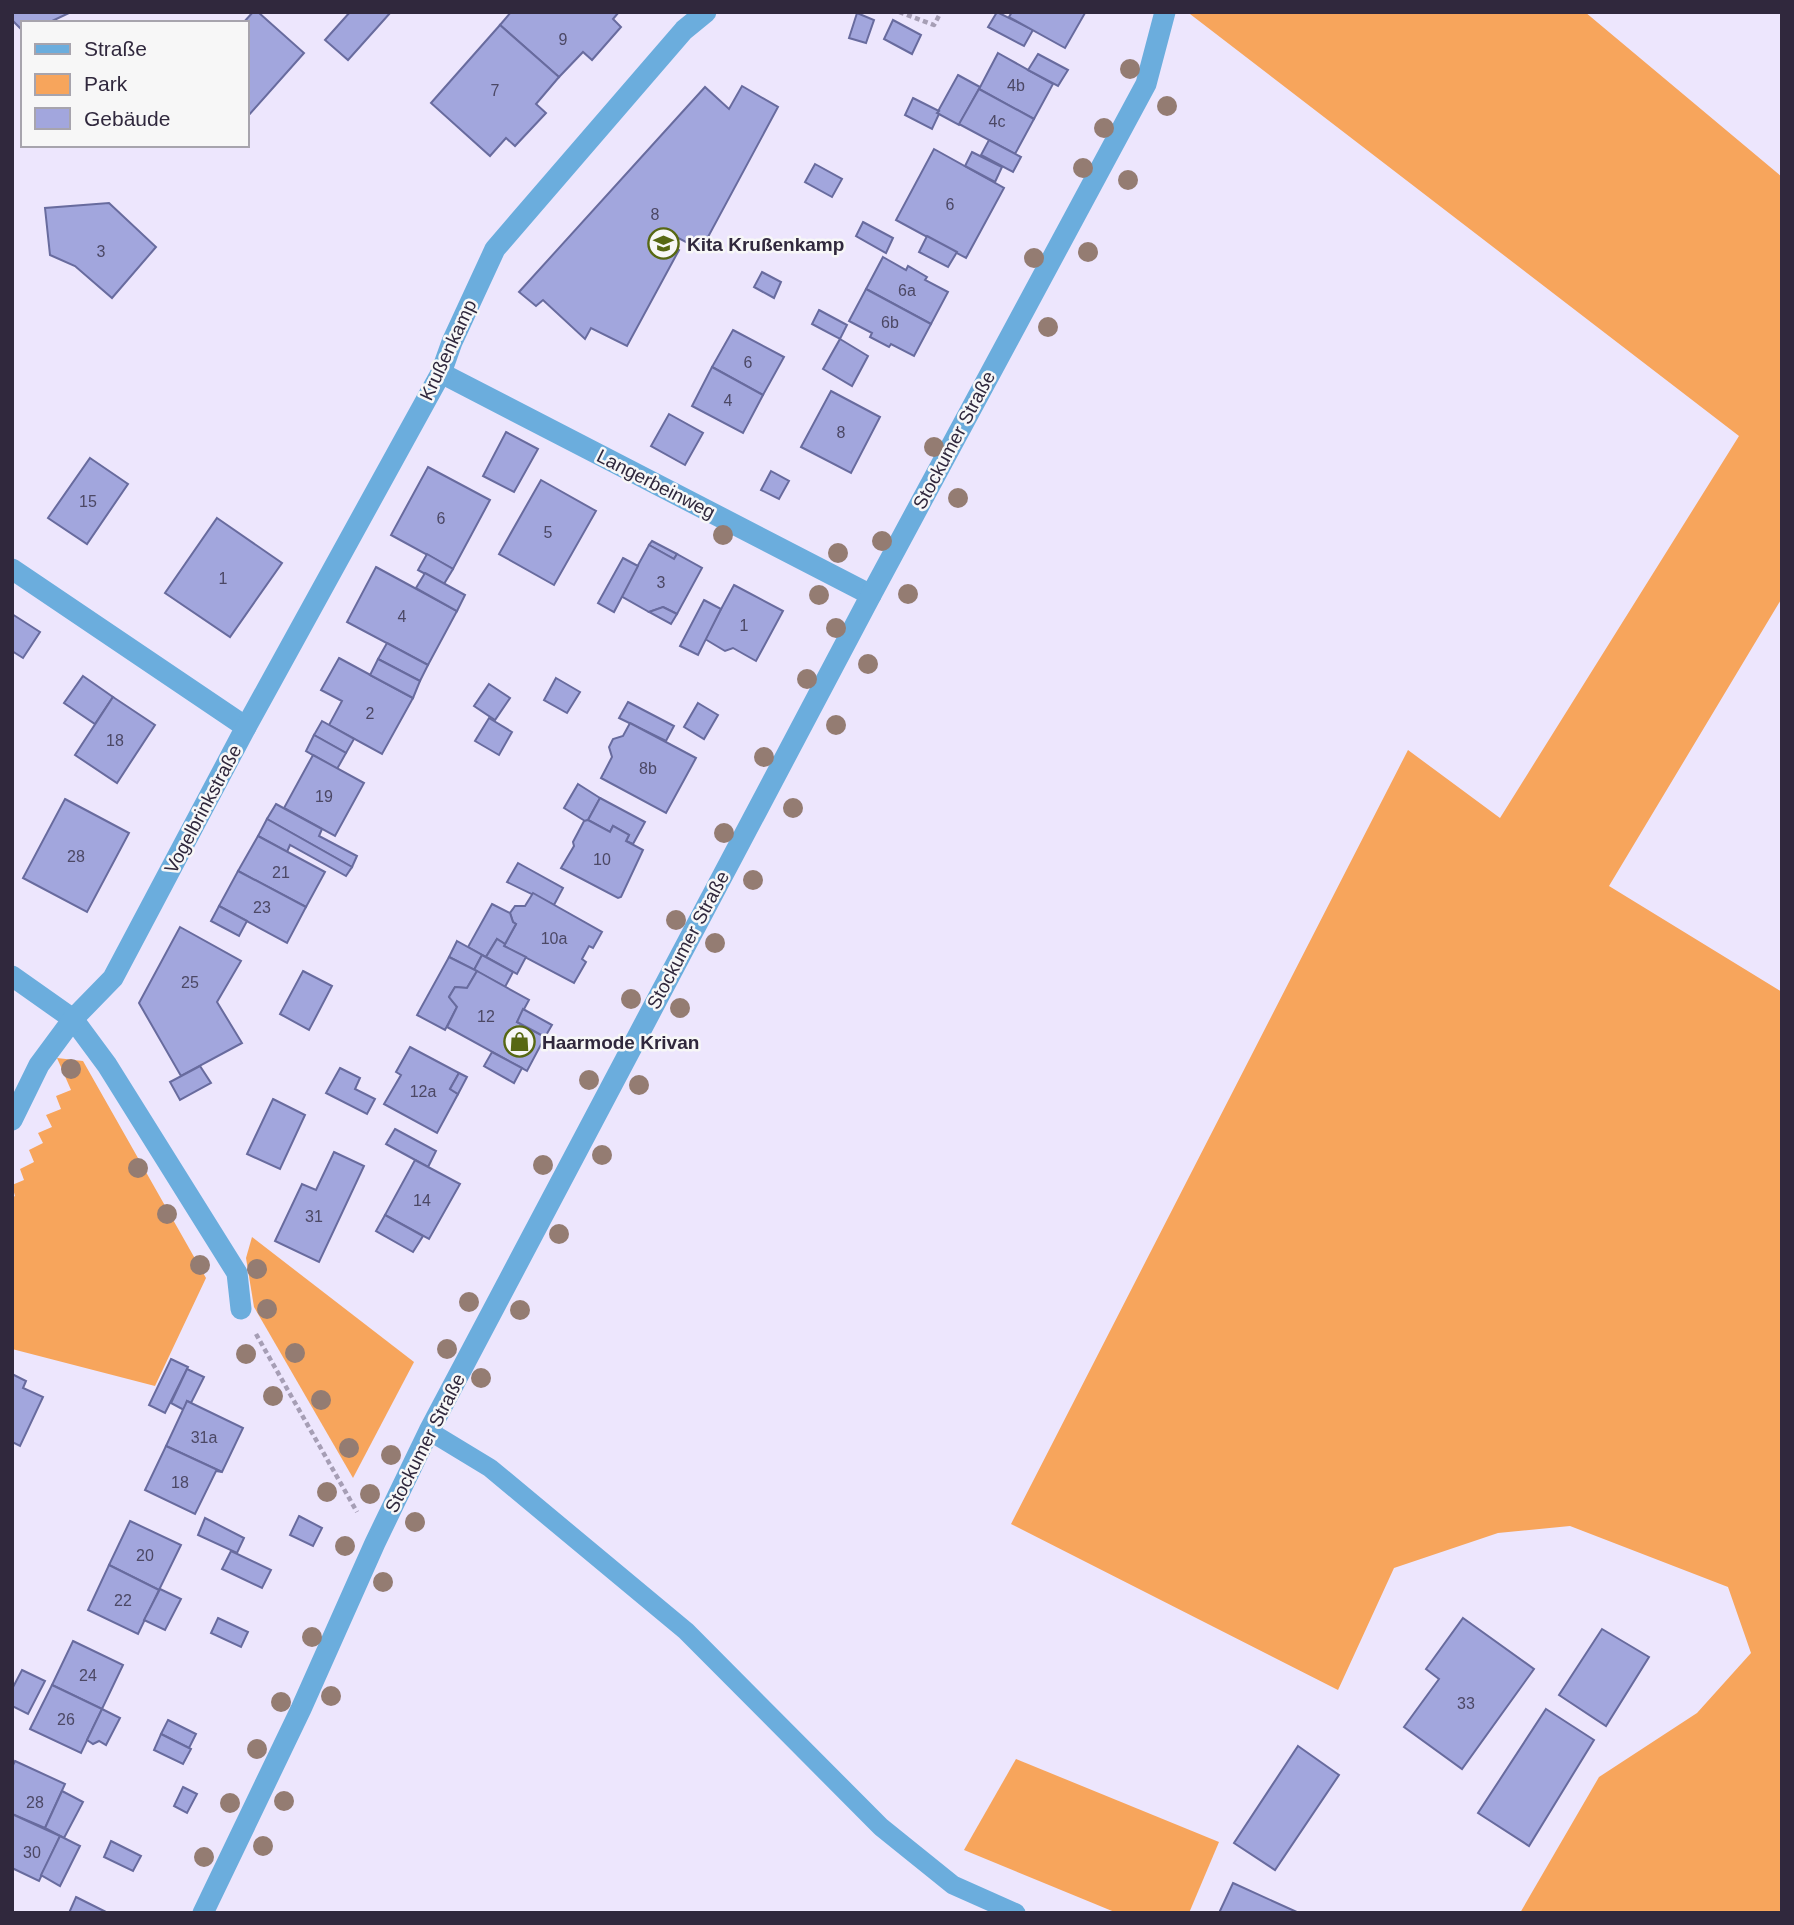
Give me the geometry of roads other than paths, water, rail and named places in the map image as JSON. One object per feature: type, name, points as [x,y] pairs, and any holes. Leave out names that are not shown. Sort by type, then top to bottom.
[{"type":"street","name":"Krußenkamp","points":[[246,727],[441,373],[452,342],[495,248],[684,30],[706,12]]},
{"type":"street","name":"Stockumer Straße","points":[[203,1913],[301,1709],[375,1543],[429,1431],[871,594],[1146,84],[1165,12]]},
{"type":"street","name":"Langerbeinweg","points":[[441,373],[871,594]]},
{"type":"street","name":"Vogelbrinkstraße","points":[[12,569],[246,727],[113,978],[73,1019],[39,1065],[12,1120]]},
{"type":"street","points":[[12,976],[73,1019],[107,1065],[237,1273],[241,1308]]},
{"type":"lane","points":[[429,1431],[490,1468],[686,1631],[881,1827],[953,1885],[1016,1913]]},
{"type":"place","name":"Kita Krußenkamp","points":[[664,244]]},
{"type":"place","name":"Haarmode Krivan","points":[[519,1042]]}]
